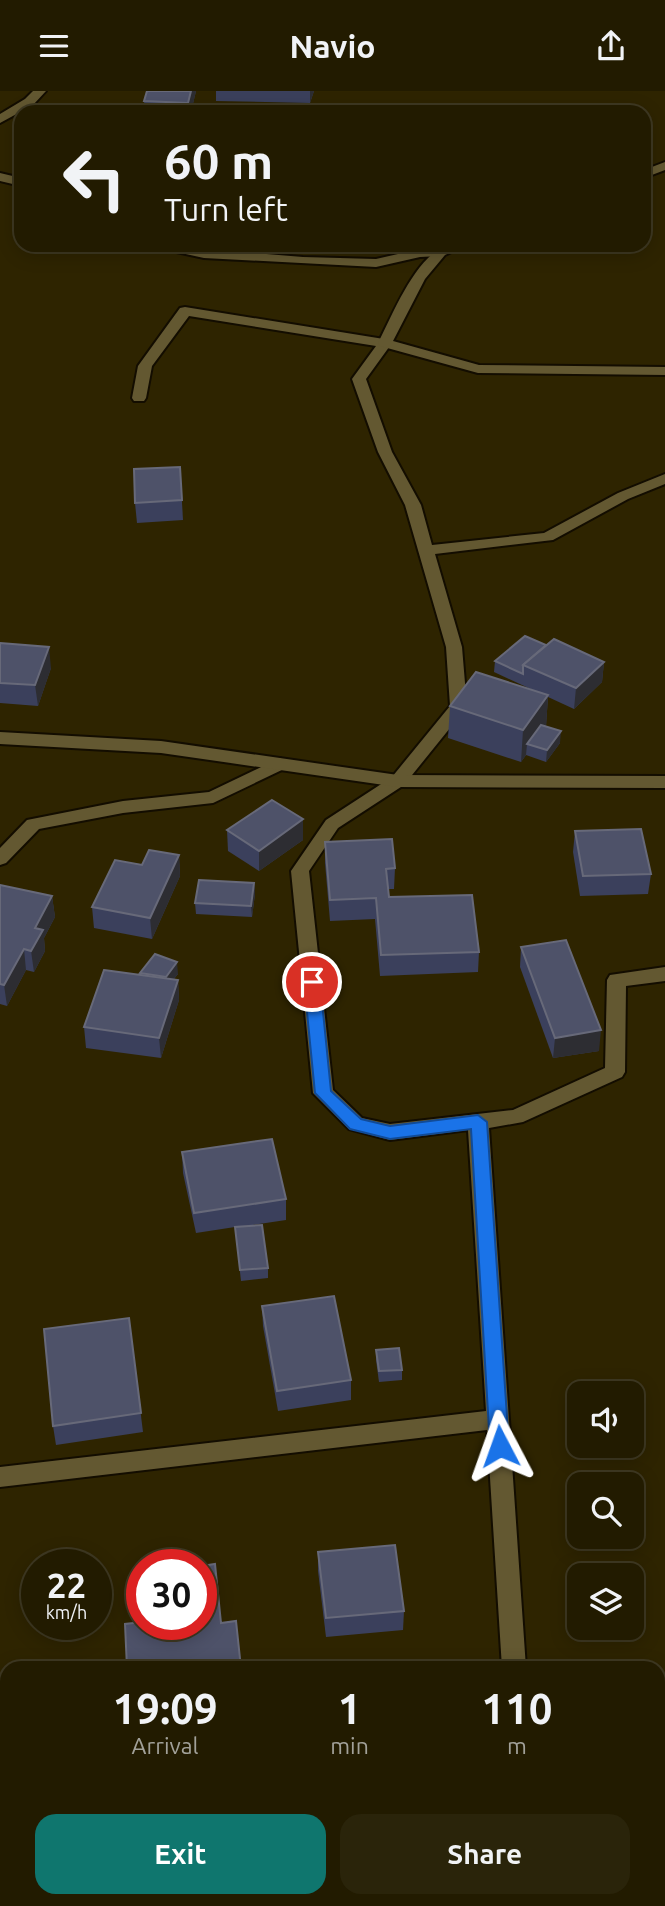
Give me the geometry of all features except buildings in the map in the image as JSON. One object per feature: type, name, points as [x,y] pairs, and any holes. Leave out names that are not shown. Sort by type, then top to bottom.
[{"type":"street","points":[[24,105],[40,91]]},
{"type":"street","points":[[195,252],[303,261],[376,263],[420,253],[440,253]]},
{"type":"street","points":[[440,253],[419,278],[385,343],[359,379],[385,452],[413,505],[454,647],[459,707],[398,781],[332,824],[300,871],[323,1093],[356,1124],[390,1132],[516,1117],[615,1072],[617,980],[665,974]]},
{"type":"street","points":[[139,398],[145,366],[185,311],[385,343],[478,369],[665,371]]},
{"type":"street","points":[[426,550],[548,537],[623,496],[665,479]]},
{"type":"street","points":[[0,738],[161,747],[398,781],[665,782]]},
{"type":"street","points":[[0,859],[33,824],[123,807],[214,797],[279,764]]},
{"type":"street","points":[[478,1122],[514,1661]]},
{"type":"street","points":[[0,1477],[498,1419]]},
{"type":"route","points":[[312,982],[323,1093],[356,1124],[390,1132],[478,1122],[500,1446]]}]
